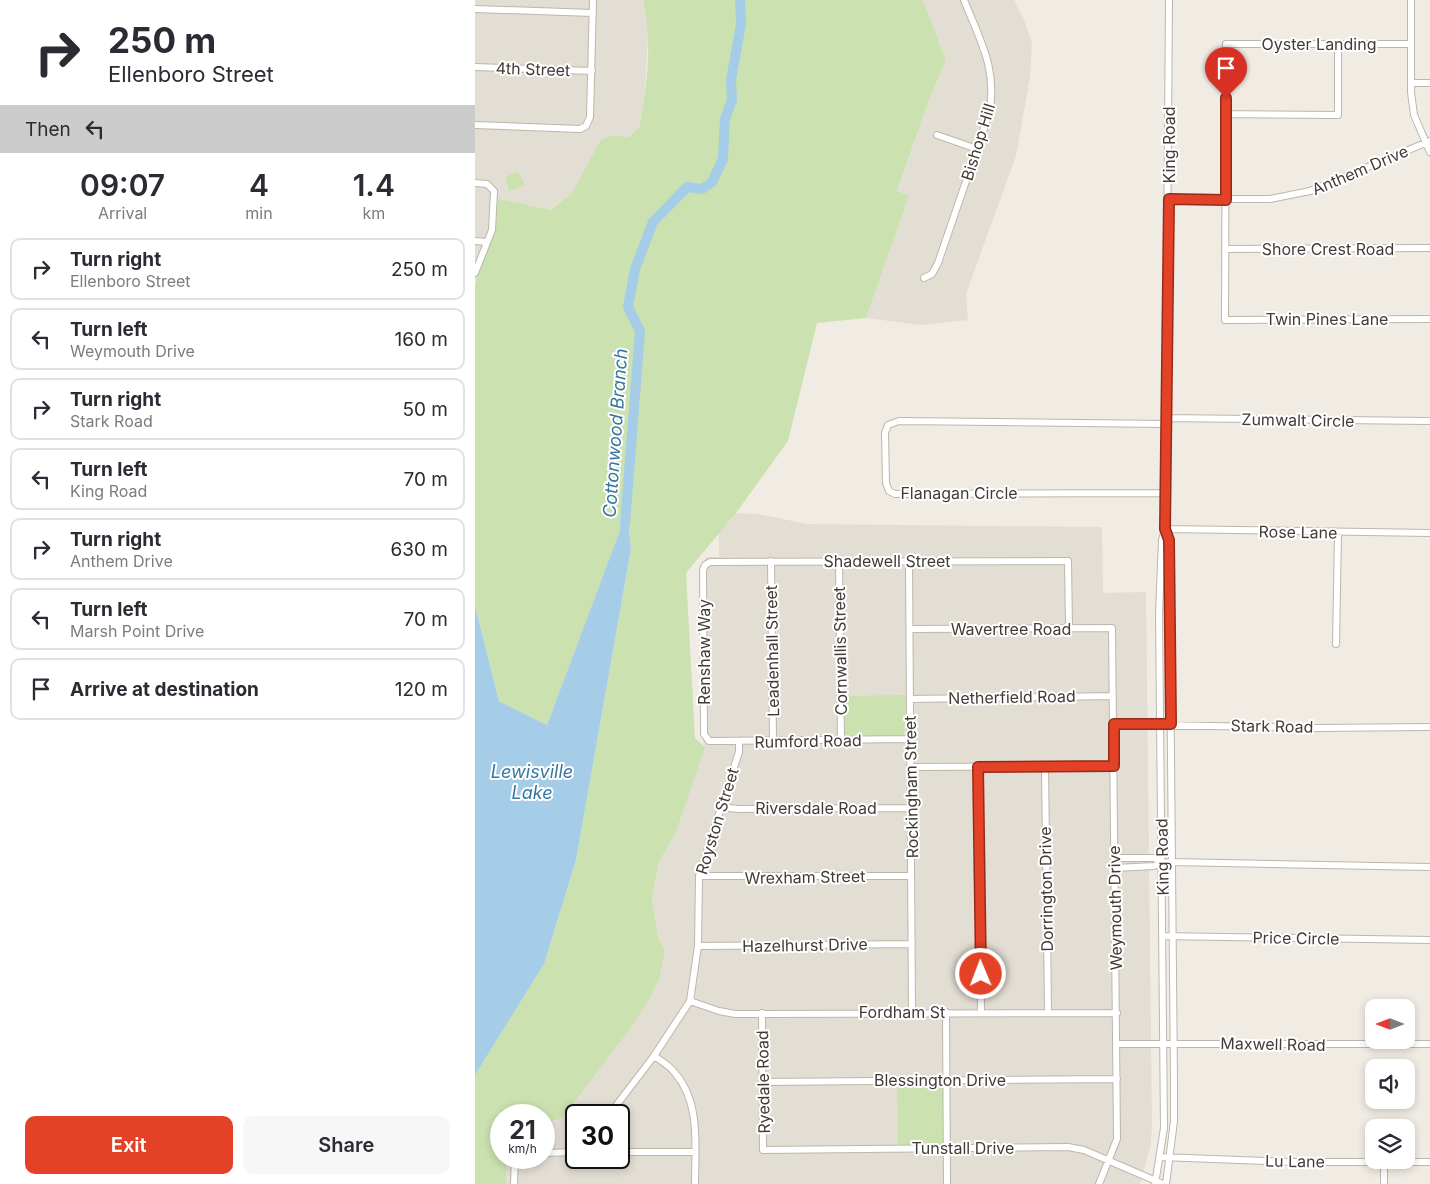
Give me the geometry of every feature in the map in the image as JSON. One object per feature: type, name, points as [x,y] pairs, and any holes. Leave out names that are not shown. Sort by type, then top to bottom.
[{"type":"street","points":[[475,125],[580,129],[587,126],[590,117],[593,0]]},
{"type":"street","name":"Bishop Hill","points":[[924,278],[932,274],[938,263],[989,114],[992,98],[990,63],[964,0]]},
{"type":"street","name":"King Road","points":[[1155,1182],[1161,1157],[1164,1128],[1160,656],[1162,540],[1165,529],[1166,493],[1169,0]]},
{"type":"street","points":[[1411,0],[1411,83],[1414,114],[1428,141],[1430,152]]},
{"type":"street","points":[[475,10],[593,13]]},
{"type":"street","name":"Oyster Landing","points":[[1226,114],[1226,44],[1411,44]]},
{"type":"street","points":[[1225,249],[1226,114],[1338,114],[1338,44]]},
{"type":"street","name":"4th Street","points":[[475,67],[592,71]]},
{"type":"street","points":[[1411,83],[1430,83]]},
{"type":"street","points":[[937,135],[977,150]]},
{"type":"street","name":"Anthem Drive","points":[[1169,199],[1270,199],[1310,191],[1428,141]]},
{"type":"street","points":[[475,183],[487,184],[492,187],[492,230],[475,273]]},
{"type":"street","points":[[475,241],[487,242]]},
{"type":"street","name":"Shore Crest Road","points":[[1225,249],[1430,248]]},
{"type":"street","name":"Twin Pines Lane","points":[[1225,249],[1225,320],[1430,319]]},
{"type":"street","name":"Flanagan Circle","points":[[1166,421],[899,421],[888,425],[885,433],[886,484],[889,491],[895,494],[1166,493]]},
{"type":"street","name":"Zumwalt Circle","points":[[1166,421],[1430,421]]},
{"type":"street","name":"King Road","points":[[1164,1184],[1171,1158],[1174,1121],[1169,540],[1165,529]]},
{"type":"street","name":"Rose Lane","points":[[1165,529],[1430,533]]},
{"type":"street","points":[[1336,644],[1338,533]]},
{"type":"street","name":"Cornwallis Street","points":[[839,561],[841,740]]},
{"type":"street","name":"Rockingham Street","points":[[909,561],[913,1012]]},
{"type":"street","name":"Shadewell Street","points":[[705,565],[710,562],[1068,561],[1069,629]]},
{"type":"street","name":"Leadenhall Street","points":[[771,562],[773,741]]},
{"type":"street","name":"Renshaw Way","points":[[705,565],[703,570],[704,734],[707,739]]},
{"type":"street","name":"Wavertree Road","points":[[910,629],[1112,628]]},
{"type":"street","name":"Weymouth Drive","points":[[1099,1184],[1117,1139],[1112,628]]},
{"type":"street","points":[[1160,656],[1170,656]]},
{"type":"street","name":"Netherfield Road","points":[[910,699],[1113,696]]},
{"type":"street","name":"Stark Road","points":[[1114,724],[1316,728],[1430,727]]},
{"type":"street","name":"Rumford Road","points":[[707,739],[713,742],[910,739]]},
{"type":"street","name":"Royston Street","points":[[617,1104],[654,1056],[690,1001],[698,946],[699,876],[739,752],[739,741]]},
{"type":"street","name":"Dorrington Drive","points":[[1045,766],[1048,1011]]},
{"type":"street","points":[[911,767],[1114,766]]},
{"type":"street","points":[[978,767],[981,1012]]},
{"type":"street","name":"Riversdale Road","points":[[721,807],[738,809],[911,808]]},
{"type":"street","points":[[1161,820],[1172,821]]},
{"type":"street","points":[[1115,858],[1154,858],[1162,863]]},
{"type":"street","points":[[1115,868],[1154,866],[1172,862],[1430,867]]},
{"type":"street","name":"Wrexham Street","points":[[699,876],[911,876]]},
{"type":"street","name":"Price Circle","points":[[1162,936],[1430,940]]},
{"type":"street","name":"Hazelhurst Drive","points":[[698,946],[912,944]]},
{"type":"street","name":"Fordham St","points":[[690,1001],[729,1013],[1048,1011],[1117,1013]]},
{"type":"street","points":[[946,1012],[947,1184]]},
{"type":"street","name":"Ryedale Road","points":[[762,1013],[763,1150]]},
{"type":"street","name":"Maxwell Road","points":[[1117,1044],[1430,1044]]},
{"type":"street","points":[[654,1056],[675,1072],[689,1097],[694,1116],[695,1184]]},
{"type":"street","name":"Blessington Drive","points":[[762,1082],[1117,1079]]},
{"type":"street","name":"Tunstall Drive","points":[[763,1150],[1069,1147],[1084,1150],[1110,1160],[1155,1182],[1164,1184]]},
{"type":"street","points":[[630,1152],[695,1152]]},
{"type":"street","name":"Lu Lane","points":[[1161,1157],[1365,1162]]},
{"type":"street","name":"Lu Lane","points":[[1415,1162],[1430,1162]]},
{"type":"street","points":[[514,1184],[515,1169]]},
{"type":"street","points":[[1384,1169],[1384,1184]]},
{"type":"shaded area","points":[[475,0],[643,0],[649,24],[644,101],[639,128],[628,137],[611,135],[572,193],[549,210],[496,222],[475,283]]},
{"type":"shaded area","points":[[923,0],[1014,0],[1025,22],[1032,43],[1030,77],[1016,156],[966,294],[968,320],[921,325],[866,318],[909,196],[897,192],[930,97],[946,61]]},
{"type":"shaded area","points":[[736,513],[758,514],[807,524],[1102,527],[1103,593],[1146,592],[1152,1124],[1151,1144],[1140,1184],[506,1184],[506,1169],[555,1169],[555,1119],[562,1117],[565,1113],[565,1169],[630,1169],[630,1104],[572,1104],[628,1032],[649,1000],[665,951],[658,937],[652,899],[659,862],[676,832],[704,747],[702,736],[700,566],[707,557],[719,557],[719,533]]},
{"type":"green space","points":[[643,0],[923,0],[946,61],[930,97],[897,191],[909,196],[866,318],[817,323],[788,441],[736,513],[686,573],[695,738],[705,747],[676,832],[659,862],[652,899],[658,937],[665,951],[659,979],[649,1000],[628,1032],[573,1104],[565,1104],[565,1114],[562,1118],[555,1120],[555,1104],[490,1104],[490,1169],[506,1169],[506,1184],[475,1184],[475,1075],[544,964],[576,860],[631,549],[627,513],[547,725],[499,701],[475,606],[475,284],[495,222],[498,199],[550,210],[572,193],[600,141],[611,135],[628,137],[639,128],[648,64],[646,16]]},
{"type":"green space","points":[[518,172],[524,182],[524,186],[509,191],[505,177]]},
{"type":"green space","points":[[906,695],[904,736],[845,735],[844,696]]},
{"type":"green space","points":[[897,1084],[939,1084],[943,1088],[944,1142],[941,1145],[898,1145]]},
{"type":"water","name":"Lewisville Lake","points":[[627,512],[631,549],[576,860],[544,964],[475,1075],[475,606],[499,701],[547,725]]},
{"type":"waterway","name":"Cottonwood Branch","points":[[625,524],[640,331],[628,307],[635,269],[653,222],[687,187],[702,189],[712,182],[723,159],[725,119],[732,100],[731,80],[741,24],[740,0]]},
{"type":"route","points":[[981,974],[978,767],[1114,766],[1114,724],[1171,724],[1169,540],[1165,529],[1169,199],[1226,200],[1226,98]]}]
